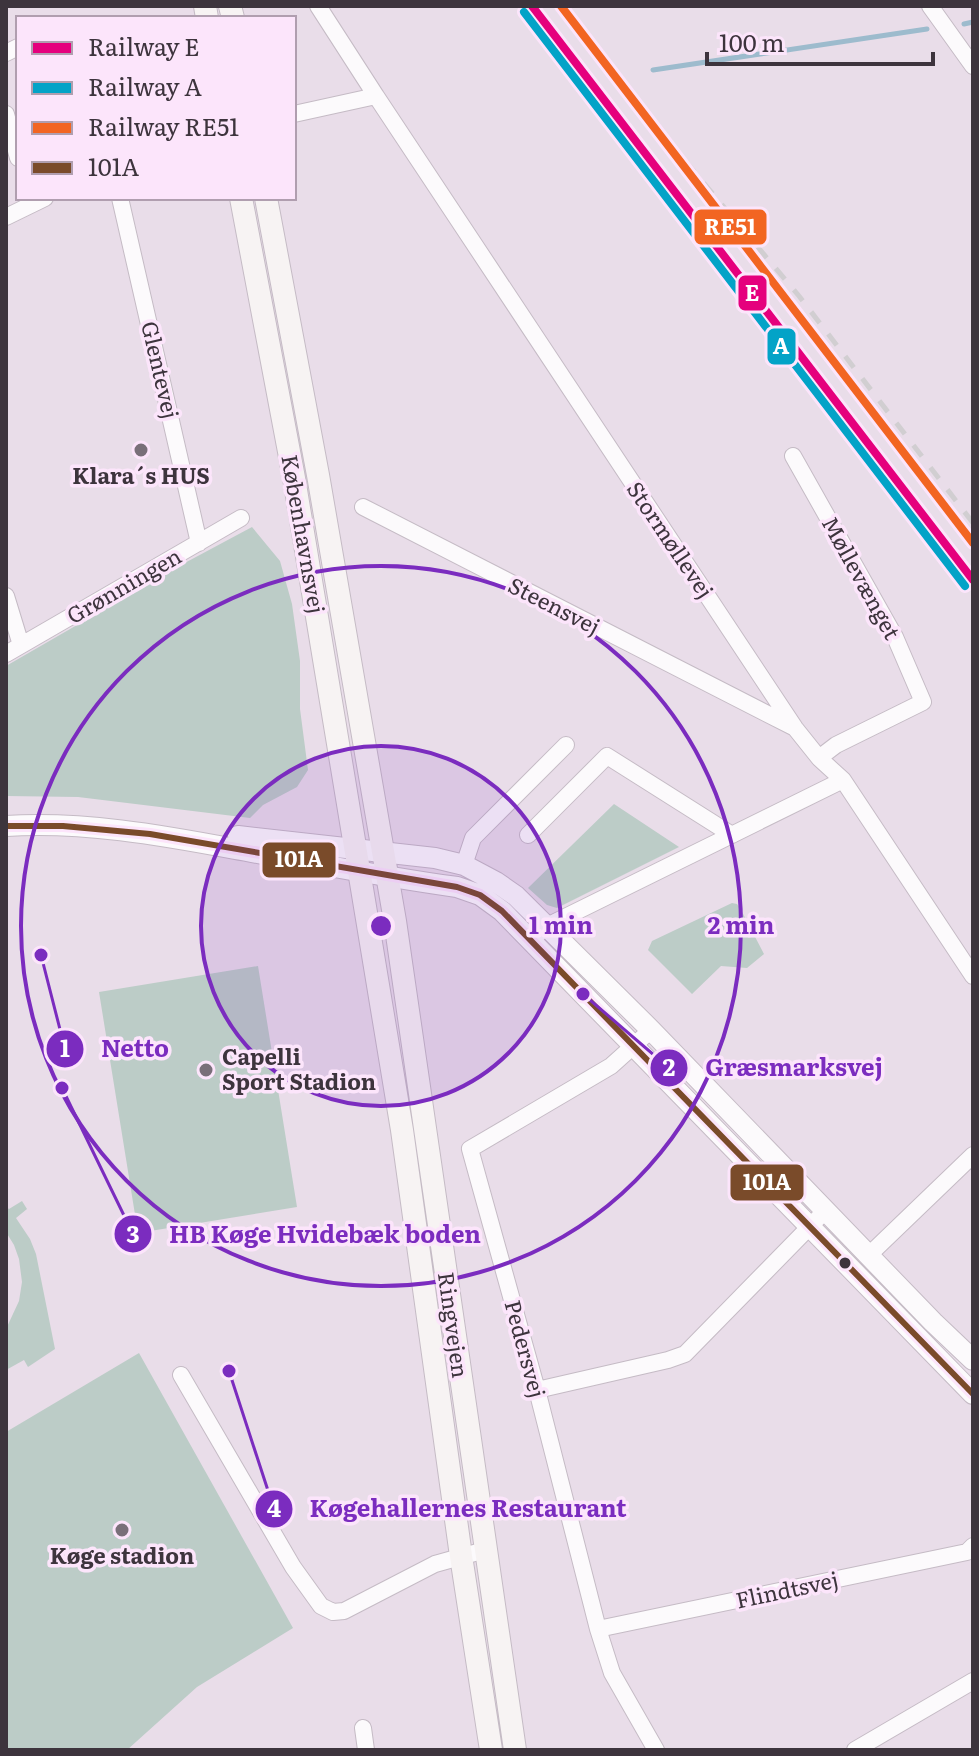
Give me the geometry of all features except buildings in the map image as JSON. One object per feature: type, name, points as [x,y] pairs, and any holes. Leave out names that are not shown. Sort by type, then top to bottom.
[{"type":"main road","name":"Københavnsvej","points":[[241,200],[291,465],[357,860]]},
{"type":"main road","name":"Københavnsvej","points":[[266,200],[384,853]]},
{"type":"main road","name":"Ringvejen","points":[[384,853],[515,1750]]},
{"type":"main road","name":"Ringvejen","points":[[357,860],[402,1130],[491,1750]]},
{"type":"street","name":"Stormøllevej","points":[[318,6],[763,681],[819,758],[843,780],[973,976]]},
{"type":"street","points":[[930,6],[973,66]]},
{"type":"street","points":[[296,114],[376,96]]},
{"type":"street","points":[[6,114],[16,151]]},
{"type":"street","points":[[6,217],[35,200]]},
{"type":"street","name":"Glentevej","points":[[120,200],[199,543]]},
{"type":"street","name":"Møllevænget","points":[[793,456],[895,637],[923,702],[836,745],[819,758]]},
{"type":"street","name":"Steensvej","points":[[363,507],[795,728]]},
{"type":"street","name":"Grønningen","points":[[13,650],[241,518]]},
{"type":"street","points":[[6,596],[13,650]]},
{"type":"street","points":[[746,704],[763,681]]},
{"type":"street","points":[[464,865],[473,838],[566,745]]},
{"type":"street","points":[[528,835],[607,756],[732,835]]},
{"type":"street","points":[[531,941],[547,926],[843,780]]},
{"type":"street","points":[[6,814],[29,812],[115,818],[253,838],[357,860],[388,876],[457,887],[480,895],[502,911],[973,1394]]},
{"type":"street","points":[[6,826],[113,830],[357,860],[384,853],[435,858],[464,865],[496,882],[516,896],[651,1030],[972,1359]]},
{"type":"street","name":"Pedersvej","points":[[651,1030],[611,1066],[470,1149],[537,1390],[598,1629],[612,1673],[656,1750]]},
{"type":"street","points":[[869,1255],[973,1155]]},
{"type":"street","points":[[537,1390],[685,1354],[826,1210]]},
{"type":"street","points":[[181,1375],[293,1567],[321,1606],[333,1612],[344,1611],[416,1572],[485,1550]]},
{"type":"street","name":"Flindtsvej","points":[[598,1629],[967,1552],[973,1546]]},
{"type":"street","points":[[855,1750],[973,1681]]},
{"type":"street","points":[[363,1728],[366,1750]]},
{"type":"shaded area","points":[[252,527],[280,561],[292,604],[300,661],[300,709],[308,770],[297,787],[263,805],[250,818],[78,797],[6,796],[6,666]]},
{"type":"shaded area","points":[[614,804],[679,847],[557,908],[547,905],[528,888]]},
{"type":"shaded area","points":[[732,903],[740,908],[764,954],[747,968],[721,966],[692,994],[648,950],[652,941]]},
{"type":"shaded area","points":[[258,966],[297,1207],[138,1233],[99,992]]},
{"type":"shaded area","points":[[22,1201],[27,1209],[16,1218],[36,1254],[55,1349],[28,1367],[24,1360],[6,1370],[6,1329],[19,1301],[22,1282],[19,1259],[6,1232],[6,1207],[9,1209]]},
{"type":"shaded area","name":"Køge stadion","points":[[139,1353],[293,1628],[197,1687],[127,1750],[6,1750],[6,1432]]},
{"type":"waterway","points":[[964,24],[973,22]]},
{"type":"waterway","points":[[653,70],[927,29]]},
{"type":"railway","points":[[597,53],[799,296],[973,523]]},
{"type":"rail line","name":"E","points":[[532,6],[973,580]]},
{"type":"rail line","name":"RE51","points":[[561,6],[973,543]]},
{"type":"rail line","name":"A","points":[[524,12],[965,586]]},
{"type":"transit line","name":"101A","points":[[6,826],[63,826],[150,834],[457,887],[480,895],[502,911],[973,1394]]},
{"type":"place","name":"Klara´s HUS","points":[[141,450]]},
{"type":"place","name":"Netto","points":[[41,955]]},
{"type":"place","name":"Græsmarksvej","points":[[583,994]]},
{"type":"place","name":"Capelli Sport Stadion","points":[[206,1070]]},
{"type":"place","name":"HB Køge Hvidebæk boden","points":[[62,1088]]},
{"type":"place","name":"Køgehallernes Restaurant","points":[[229,1371]]},
{"type":"place","name":"Køge stadion","points":[[122,1530]]}]
